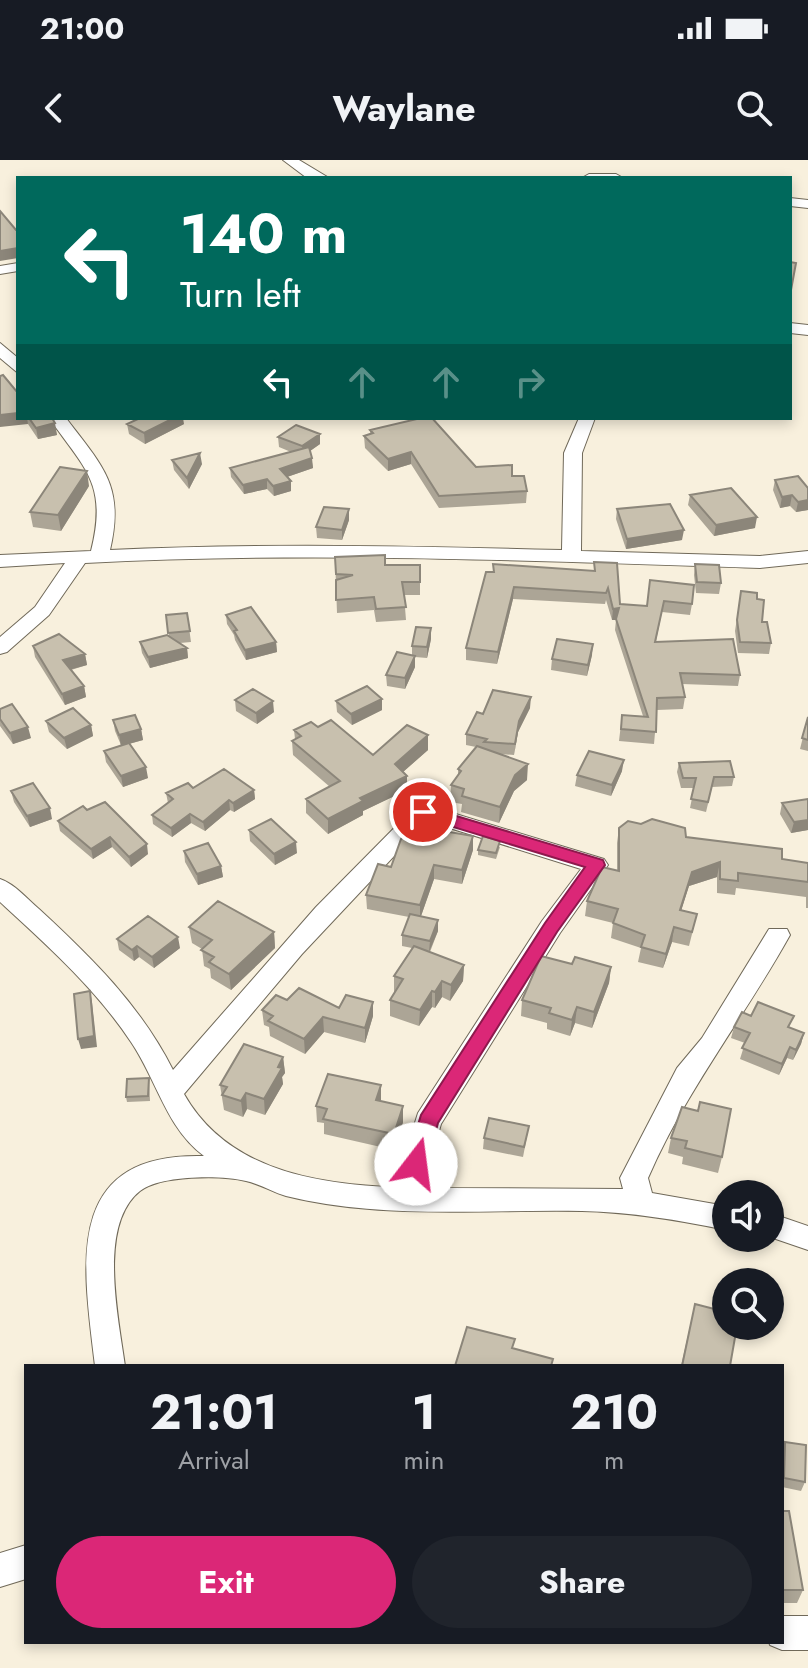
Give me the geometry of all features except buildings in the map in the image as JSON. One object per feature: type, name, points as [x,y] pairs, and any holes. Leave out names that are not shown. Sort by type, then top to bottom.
[{"type":"street","points":[[290,160],[315,176]]},
{"type":"street","points":[[0,348],[16,366]]},
{"type":"street","points":[[58,420],[86,457],[106,493],[108,513],[99,557]]},
{"type":"street","points":[[571,559],[573,453],[586,420]]},
{"type":"street","points":[[0,561],[77,560],[224,550],[366,550],[571,559],[760,562],[808,557]]},
{"type":"street","points":[[0,648],[42,611],[77,560]]},
{"type":"street","points":[[171,1091],[270,970],[295,949],[356,876],[423,812],[596,865],[551,927],[428,1121],[416,1164],[442,1199]]},
{"type":"street","points":[[0,888],[90,971],[141,1037],[203,1140],[247,1169],[319,1193],[388,1201],[640,1201],[712,1215]]},
{"type":"street","points":[[640,1201],[634,1178],[650,1142],[686,1075],[711,1045],[778,935]]},
{"type":"street","points":[[110,1364],[101,1259],[103,1221],[119,1190],[155,1171],[247,1169]]},
{"type":"street","points":[[784,1230],[808,1238]]},
{"type":"street","points":[[0,1570],[24,1563]]},
{"type":"street","points":[[784,1633],[808,1633]]},
{"type":"route","points":[[416,1164],[428,1121],[551,927],[596,865],[423,812]]}]
